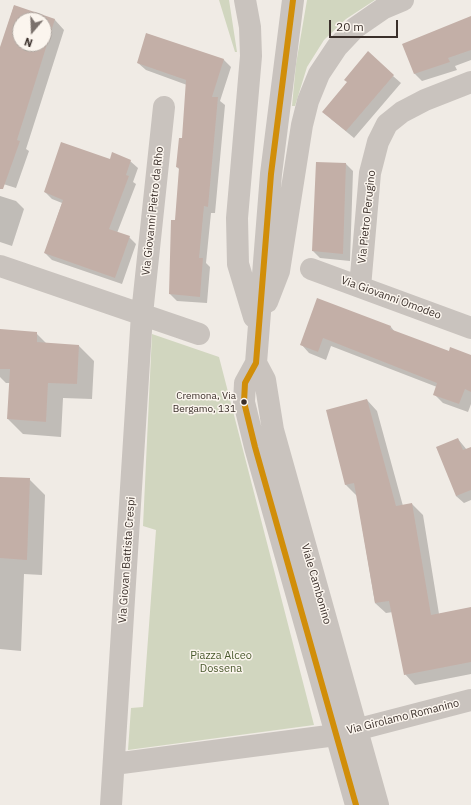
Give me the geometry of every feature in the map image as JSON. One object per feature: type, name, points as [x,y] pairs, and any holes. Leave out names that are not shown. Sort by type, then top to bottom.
[{"type":"street","points":[[245,0],[250,27],[251,56],[237,218],[238,264],[258,328]]},
{"type":"street","name":"Viale Cambonino","points":[[293,0],[272,166],[256,363],[245,383],[244,402],[255,447],[356,805]]},
{"type":"street","points":[[258,328],[279,271],[302,125],[308,101],[319,74],[337,47],[355,28],[384,8],[403,0]]},
{"type":"street","name":"Via Pietro Perugino","points":[[360,287],[370,173],[378,142],[387,124],[402,112],[425,100],[471,82]]},
{"type":"street","name":"Via Giovanni Pietro da Rho","points":[[142,314],[164,107]]},
{"type":"street","points":[[0,266],[200,334]]},
{"type":"street","name":"Via Giovanni Omodeo","points":[[311,269],[471,328]]},
{"type":"street","name":"Via Giovan Battista Crespi","points":[[111,805],[142,314]]},
{"type":"street","name":"Viale Cambonino","points":[[256,363],[265,380],[273,430],[378,805]]},
{"type":"street","name":"Via Girolamo Romanino","points":[[336,735],[471,700]]},
{"type":"street","points":[[114,764],[336,735]]},
{"type":"green space","points":[[219,0],[229,0],[237,52],[235,52]]},
{"type":"green space","points":[[307,0],[375,0],[346,19],[324,40],[307,67],[295,106],[292,106],[296,64]]},
{"type":"green space","name":"Piazza Alceo Dossena","points":[[152,334],[219,357],[314,725],[128,750],[131,708],[143,707],[156,530],[143,526]]},
{"type":"building","points":[[14,5],[34,12],[12,12],[12,52],[45,52],[17,140],[20,141],[3,189],[0,189],[0,47]]},
{"type":"building","points":[[471,16],[471,50],[448,58],[450,62],[414,74],[402,44]]},
{"type":"building","points":[[52,18],[55,19],[52,29]]},
{"type":"building","points":[[146,33],[224,59],[212,97],[218,97],[208,207],[204,206],[199,258],[203,258],[200,297],[169,294],[171,220],[175,220],[179,168],[176,167],[179,138],[182,138],[186,80],[137,63]]},
{"type":"building","points":[[368,51],[394,75],[346,131],[322,112],[347,82],[344,80]]},
{"type":"building","points":[[61,142],[110,159],[112,152],[131,160],[126,175],[129,176],[109,229],[130,236],[115,278],[44,253],[63,200],[44,192]]},
{"type":"building","points":[[316,162],[346,163],[343,254],[312,251]]},
{"type":"building","points":[[317,298],[391,326],[390,329],[449,351],[450,347],[471,355],[471,392],[465,389],[459,404],[433,395],[437,383],[323,338],[318,352],[300,345]]},
{"type":"building","points":[[0,329],[37,332],[37,342],[79,345],[77,384],[48,383],[46,422],[7,419],[10,369],[0,369]]},
{"type":"building","points":[[367,399],[396,506],[412,503],[431,615],[471,607],[471,662],[404,675],[389,601],[375,603],[354,483],[345,485],[326,410]]},
{"type":"building","points":[[458,438],[463,450],[471,447],[471,490],[456,496],[436,447]]},
{"type":"building","points":[[0,477],[30,478],[27,560],[0,558]]},
{"type":"transit line","points":[[293,0],[271,174],[256,363],[245,383],[244,402],[255,447],[356,805]]},
{"type":"place","name":"Cremona, Via Bergamo, 131","points":[[244,402]]}]
